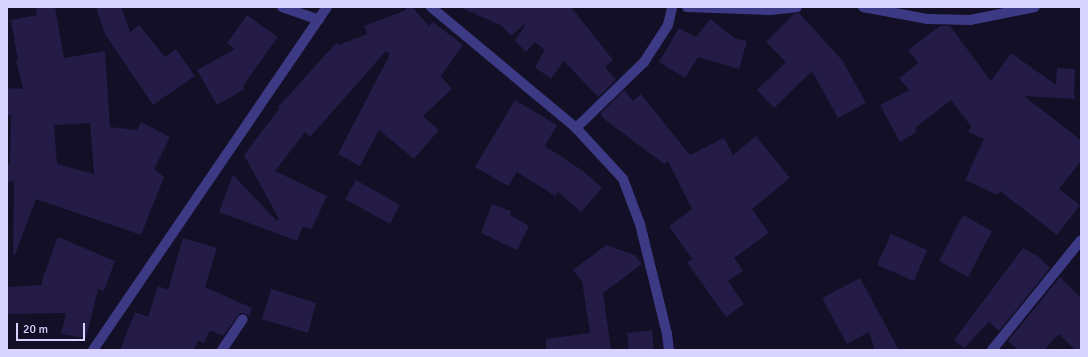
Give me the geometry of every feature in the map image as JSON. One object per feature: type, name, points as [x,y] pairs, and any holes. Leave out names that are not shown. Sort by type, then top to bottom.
[{"type":"street","points":[[282,7],[318,20]]},
{"type":"street","points":[[94,350],[327,7]]},
{"type":"street","points":[[431,7],[576,128],[623,179],[640,224],[667,334],[669,350]]},
{"type":"street","points":[[576,128],[644,62],[668,25],[672,7]]},
{"type":"street","points":[[687,7],[770,10],[797,7]]},
{"type":"street","points":[[863,7],[927,19],[970,20],[1035,7]]},
{"type":"street","points":[[992,350],[1081,240]]},
{"type":"street","points":[[222,350],[243,319]]},
{"type":"building","points":[[36,7],[55,7],[64,58],[105,51],[110,127],[137,130],[141,122],[170,137],[154,169],[164,177],[141,235],[36,199],[15,255],[13,254],[14,181],[7,182],[7,164],[10,164],[11,115],[7,115],[7,88],[23,89],[16,61],[18,60],[11,20],[37,15]],"holes":[[[90,123],[94,174],[57,164],[54,125]]]},
{"type":"building","points":[[96,7],[121,7],[130,32],[139,25],[165,57],[176,49],[195,76],[153,105],[105,34]]},
{"type":"building","points":[[408,7],[412,7],[429,26],[433,22],[463,45],[441,76],[452,89],[423,116],[439,130],[414,159],[379,130],[360,166],[338,154],[390,54],[386,51],[310,137],[305,132],[275,171],[327,196],[311,230],[303,226],[297,241],[219,212],[233,175],[277,221],[279,219],[244,155],[279,109],[278,107],[336,43],[339,45],[367,34],[364,26],[404,11]]},
{"type":"building","points":[[460,7],[571,7],[613,60],[605,67],[616,80],[598,97],[564,61],[551,79],[535,67],[545,50],[535,42],[526,52],[515,41],[526,23],[511,36],[502,26]]},
{"type":"building","points":[[799,13],[842,60],[866,103],[838,118],[812,71],[774,108],[757,90],[786,62],[766,42],[794,14]]},
{"type":"building","points":[[247,15],[278,37],[243,86],[245,89],[217,105],[197,70],[235,49],[227,43]]},
{"type":"building","points":[[710,19],[734,38],[747,41],[739,69],[698,57],[685,78],[659,62],[679,28],[696,37]]},
{"type":"building","points":[[940,26],[950,26],[991,81],[1011,53],[1056,85],[1057,68],[1075,69],[1074,97],[1077,99],[1024,96],[1081,140],[1081,161],[1059,189],[1080,205],[1057,235],[1000,191],[998,195],[965,180],[984,139],[968,132],[971,126],[951,100],[915,128],[917,132],[900,142],[880,105],[909,90],[899,78],[918,63],[908,50]]},
{"type":"building","points":[[624,90],[633,101],[641,94],[690,155],[724,138],[733,155],[756,136],[790,178],[752,209],[769,233],[734,258],[743,271],[728,281],[744,304],[726,317],[687,262],[692,259],[669,226],[692,209],[668,161],[664,164],[604,119],[600,114]]},
{"type":"building","points":[[515,100],[557,125],[545,146],[583,171],[602,188],[581,212],[558,192],[555,196],[517,172],[508,186],[475,167]]},
{"type":"building","points":[[356,180],[400,205],[390,224],[345,199]]},
{"type":"building","points":[[492,204],[511,211],[510,215],[529,226],[517,250],[481,233]]},
{"type":"building","points":[[963,215],[992,231],[968,277],[939,261]]},
{"type":"building","points":[[891,234],[927,250],[914,281],[877,265]]},
{"type":"building","points":[[58,237],[115,261],[104,291],[98,289],[86,338],[61,334],[66,313],[7,314],[7,287],[42,285],[42,280]]},
{"type":"building","points":[[183,238],[217,248],[205,287],[252,308],[249,316],[244,313],[240,313],[223,336],[210,330],[204,343],[198,341],[194,350],[120,350],[135,312],[148,317],[158,286],[168,290]]},
{"type":"building","points":[[606,245],[635,255],[642,264],[603,293],[611,349],[546,350],[546,339],[590,333],[582,281],[573,270]]},
{"type":"building","points":[[1023,248],[1039,257],[1050,268],[999,331],[989,322],[964,348],[954,340]]},
{"type":"building","points":[[1060,277],[1081,298],[1081,350],[1075,350],[1059,334],[1044,350],[1018,350],[1008,341]]},
{"type":"building","points":[[860,278],[899,350],[875,350],[869,332],[847,344],[822,298]]},
{"type":"building","points":[[271,289],[316,303],[308,333],[262,319]]},
{"type":"building","points":[[652,330],[654,350],[629,350],[627,333]]}]
